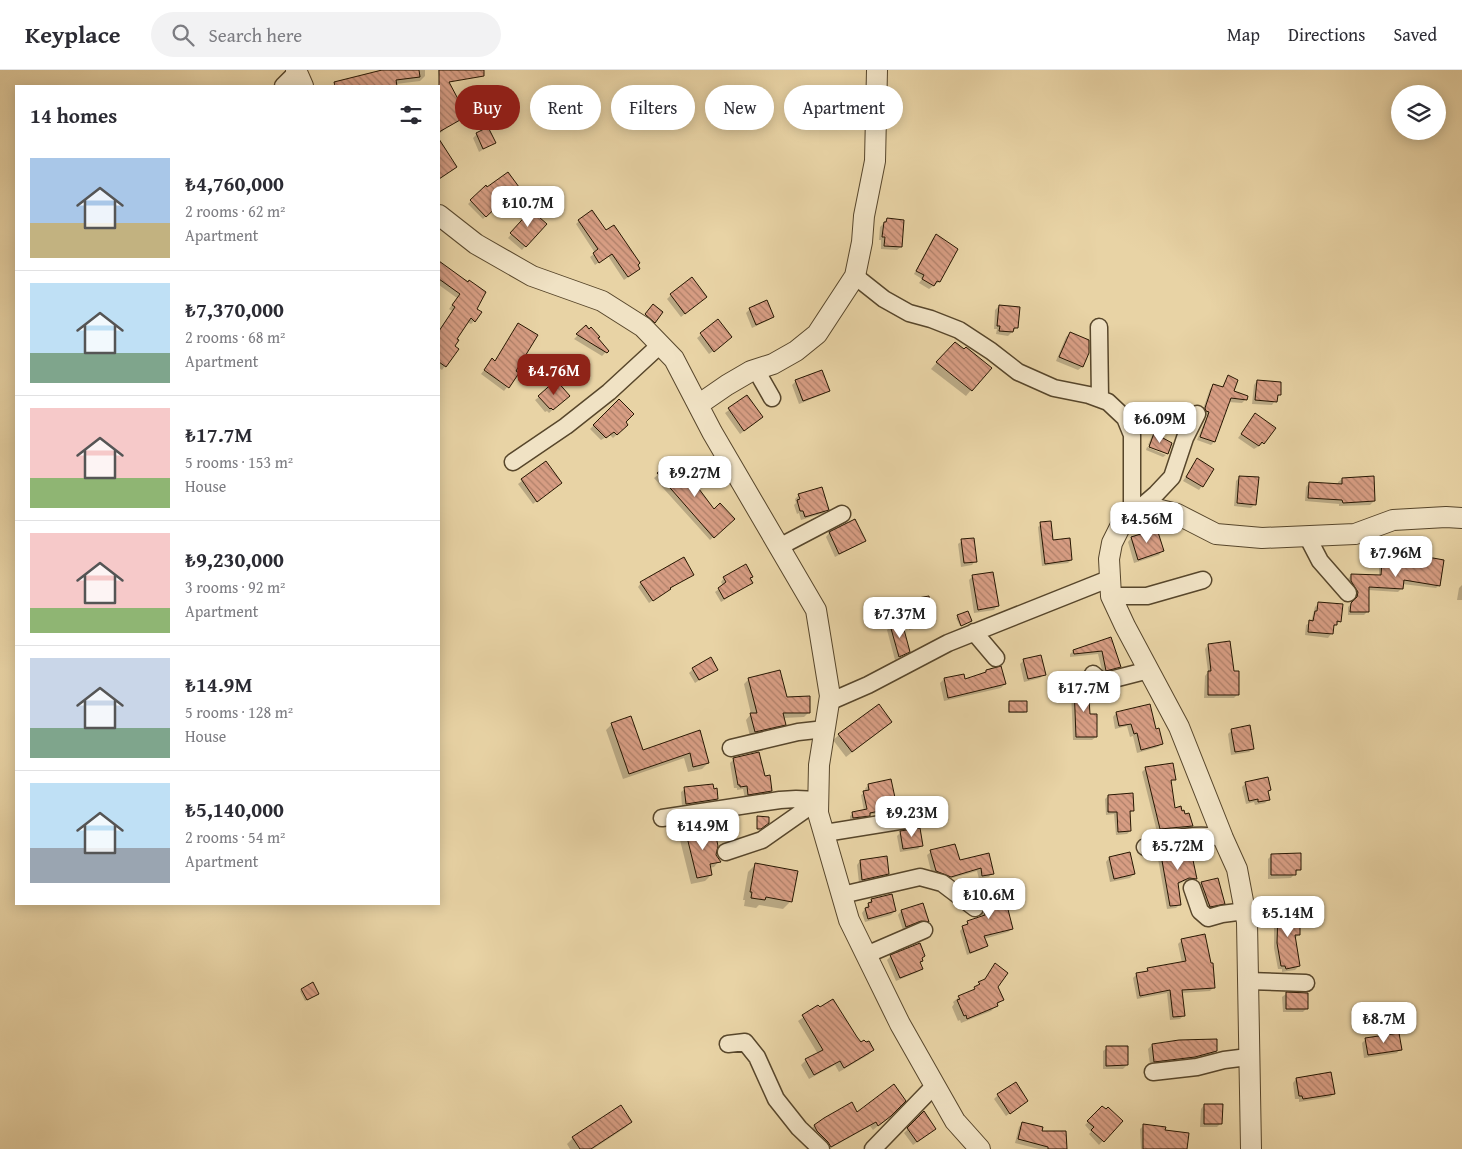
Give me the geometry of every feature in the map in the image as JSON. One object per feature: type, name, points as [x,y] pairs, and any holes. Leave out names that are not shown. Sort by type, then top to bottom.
[{"type":"street","points":[[698,405],[727,385],[796,351],[817,334],[855,276],[875,161],[877,70]]},
{"type":"street","points":[[285,85],[299,76]]},
{"type":"street","points":[[440,216],[476,244],[532,276],[602,301],[643,327],[674,359],[698,405],[816,610],[830,696],[819,765],[818,813],[849,920],[900,1024],[934,1085],[955,1121],[980,1149]]},
{"type":"street","points":[[855,276],[884,299],[909,314],[931,319],[959,330],[1018,372],[1054,388],[1089,395],[1108,402],[1125,418],[1132,436],[1132,514]]},
{"type":"street","points":[[1098,327],[1100,399]]},
{"type":"street","points":[[513,462],[566,426],[609,392],[660,345]]},
{"type":"street","points":[[756,370],[772,398]]},
{"type":"street","points":[[1197,414],[1185,438],[1172,478],[1132,514],[1122,525],[1112,543],[1109,559],[1111,587],[1125,626],[1179,727],[1222,838],[1237,869],[1247,922],[1250,1149]]},
{"type":"street","points":[[1132,514],[1152,508],[1177,514],[1216,534],[1262,538],[1355,534],[1393,520],[1462,518]]},
{"type":"street","points":[[779,547],[842,514]]},
{"type":"street","points":[[1307,536],[1320,561],[1348,593]]},
{"type":"street","points":[[829,702],[868,685],[948,642],[1111,587],[1147,596],[1203,580]]},
{"type":"street","points":[[974,632],[996,658]]},
{"type":"street","points":[[1093,674],[1102,682],[1150,670]]},
{"type":"street","points":[[731,748],[798,732],[825,729]]},
{"type":"street","points":[[662,818],[796,798],[819,800]]},
{"type":"street","points":[[726,852],[762,840],[819,800]]},
{"type":"street","points":[[825,833],[918,818]]},
{"type":"street","points":[[1145,847],[1177,837],[1207,834],[1222,838]]},
{"type":"street","points":[[842,895],[920,877],[942,883],[975,908]]},
{"type":"street","points":[[1192,888],[1200,911],[1208,918],[1245,911]]},
{"type":"street","points":[[866,954],[924,930]]},
{"type":"street","points":[[1248,981],[1306,984]]},
{"type":"street","points":[[728,1044],[745,1042],[757,1057],[776,1099],[799,1128],[821,1149]]},
{"type":"street","points":[[1153,1072],[1197,1067],[1224,1060],[1248,1057]]},
{"type":"street","points":[[873,1149],[934,1085]]},
{"type":"building","points":[[382,70],[419,70],[420,77],[396,80],[397,85],[335,85],[334,82]]},
{"type":"building","points":[[439,70],[484,70],[484,76],[449,82],[455,93],[455,123],[440,131]]},
{"type":"building","points":[[482,130],[490,130],[496,143],[483,149],[476,133]]},
{"type":"building","points":[[440,141],[457,167],[440,178]]},
{"type":"building","points":[[508,172],[519,187],[501,201],[486,217],[470,200],[486,185],[487,187]]},
{"type":"building","points":[[531,210],[547,224],[526,247],[510,233]]},
{"type":"building","points":[[592,210],[606,230],[614,225],[640,263],[638,265],[640,269],[628,277],[612,254],[599,263],[593,253],[598,249],[578,220]]},
{"type":"building","points":[[887,218],[904,220],[902,247],[884,246],[885,237],[882,237],[884,222],[886,222]]},
{"type":"building","points":[[936,234],[958,249],[940,282],[937,281],[934,286],[922,279],[924,275],[916,271]]},
{"type":"building","points":[[440,262],[468,282],[469,280],[486,292],[477,309],[482,312],[475,322],[471,318],[457,339],[459,340],[455,346],[459,349],[446,367],[440,363],[440,330],[455,307],[452,305],[460,294],[440,280]]},
{"type":"building","points":[[692,277],[707,297],[685,314],[670,294]]},
{"type":"building","points":[[767,300],[774,317],[756,325],[749,308]]},
{"type":"building","points":[[653,304],[663,312],[655,323],[645,314]]},
{"type":"building","points":[[999,305],[1020,307],[1018,328],[1014,328],[1013,332],[999,331],[1000,326],[997,326]]},
{"type":"building","points":[[718,319],[732,337],[714,352],[700,333]]},
{"type":"building","points":[[518,323],[538,335],[516,371],[519,373],[509,388],[484,370],[492,358],[495,361]]},
{"type":"building","points":[[586,325],[589,329],[591,327],[600,337],[598,338],[609,351],[607,353],[576,334]]},
{"type":"building","points":[[1070,332],[1089,340],[1089,353],[1083,367],[1059,357]]},
{"type":"building","points":[[955,342],[964,349],[966,347],[992,368],[972,391],[936,362]]},
{"type":"building","points":[[822,370],[830,391],[803,401],[795,380]]},
{"type":"building","points":[[1228,375],[1238,380],[1234,391],[1248,396],[1247,400],[1231,398],[1215,442],[1200,437],[1209,412],[1205,408],[1213,384],[1223,387]]},
{"type":"building","points":[[556,380],[570,396],[553,410],[538,396]]},
{"type":"building","points":[[1257,380],[1281,382],[1281,395],[1278,395],[1277,402],[1255,400]]},
{"type":"building","points":[[747,395],[763,417],[744,431],[728,408]]},
{"type":"building","points":[[619,399],[634,414],[626,422],[628,425],[617,435],[614,432],[606,438],[593,425]]},
{"type":"building","points":[[1255,413],[1276,428],[1264,444],[1262,442],[1259,446],[1241,434]]},
{"type":"building","points":[[1154,433],[1172,443],[1168,454],[1149,447]]},
{"type":"building","points":[[678,457],[689,472],[687,473],[714,509],[720,503],[735,519],[714,538],[657,473]]},
{"type":"building","points":[[1197,458],[1214,469],[1203,487],[1186,477]]},
{"type":"building","points":[[546,461],[562,483],[537,502],[521,479]]},
{"type":"building","points":[[1239,476],[1259,477],[1256,505],[1237,503]]},
{"type":"building","points":[[1374,476],[1375,501],[1343,503],[1342,500],[1308,498],[1309,482],[1342,484],[1342,478]]},
{"type":"building","points":[[822,487],[829,510],[805,517],[803,511],[800,511],[797,500],[800,499],[798,494]]},
{"type":"building","points":[[855,519],[866,541],[839,554],[829,532]]},
{"type":"building","points":[[1051,521],[1053,540],[1070,538],[1072,560],[1045,564],[1040,522]]},
{"type":"building","points":[[1157,529],[1164,551],[1138,560],[1131,537]]},
{"type":"building","points":[[974,538],[977,562],[964,563],[961,539]]},
{"type":"building","points":[[1422,556],[1444,560],[1440,586],[1404,580],[1403,589],[1369,587],[1369,612],[1350,612],[1351,603],[1357,597],[1358,592],[1351,581],[1351,574],[1381,575],[1382,561],[1385,561],[1385,557],[1418,559]]},
{"type":"building","points":[[684,557],[694,575],[670,588],[653,601],[640,582]]},
{"type":"building","points":[[746,564],[753,577],[750,578],[753,583],[724,599],[718,588],[726,582],[723,577]]},
{"type":"building","points":[[993,572],[999,606],[978,610],[972,575]]},
{"type":"building","points":[[929,596],[933,623],[912,627],[907,600]]},
{"type":"building","points":[[1318,602],[1343,604],[1341,622],[1337,621],[1337,625],[1334,625],[1333,634],[1308,632],[1309,620],[1313,621]]},
{"type":"building","points":[[968,611],[972,621],[961,626],[957,615]]},
{"type":"building","points":[[902,622],[910,652],[899,657],[890,625]]},
{"type":"building","points":[[1111,637],[1121,667],[1106,671],[1102,651],[1074,654],[1073,650]]},
{"type":"building","points":[[1230,641],[1234,671],[1239,671],[1239,695],[1208,695],[1208,671],[1211,671],[1208,644]]},
{"type":"building","points":[[1041,655],[1046,675],[1028,679],[1023,659]]},
{"type":"building","points":[[711,657],[718,670],[699,680],[692,668]]},
{"type":"building","points":[[1001,666],[1006,684],[948,698],[944,678],[964,674],[965,679]]},
{"type":"building","points":[[780,670],[787,697],[810,696],[810,713],[783,713],[786,725],[755,732],[750,713],[757,713],[748,678]]},
{"type":"building","points":[[1088,684],[1090,714],[1097,714],[1097,737],[1076,737],[1074,685]]},
{"type":"building","points":[[1009,701],[1027,701],[1027,712],[1009,712]]},
{"type":"building","points":[[879,704],[892,722],[852,752],[838,734]]},
{"type":"building","points":[[1150,704],[1156,729],[1159,728],[1163,744],[1141,750],[1137,733],[1134,734],[1131,724],[1119,726],[1116,712]]},
{"type":"building","points":[[631,716],[643,750],[700,730],[709,763],[693,767],[690,753],[629,774],[611,723]]},
{"type":"building","points":[[1250,725],[1254,749],[1235,752],[1231,729]]},
{"type":"building","points":[[759,752],[765,776],[770,775],[772,791],[748,795],[747,786],[740,787],[738,785],[733,758]]},
{"type":"building","points":[[1173,763],[1176,780],[1171,780],[1175,808],[1181,806],[1185,814],[1189,813],[1193,826],[1160,829],[1145,767]]},
{"type":"building","points":[[1268,777],[1271,790],[1268,791],[1270,800],[1258,802],[1258,799],[1249,801],[1245,782]]},
{"type":"building","points":[[891,779],[897,807],[870,813],[870,816],[853,818],[852,812],[867,809],[863,791],[869,790],[868,784]]},
{"type":"building","points":[[713,784],[714,789],[717,788],[718,799],[686,804],[684,787]]},
{"type":"building","points":[[1133,793],[1134,811],[1130,811],[1131,831],[1118,832],[1117,812],[1108,812],[1108,795]]},
{"type":"building","points":[[757,816],[769,817],[769,823],[761,829],[757,829]]},
{"type":"building","points":[[714,827],[718,846],[716,855],[721,862],[710,864],[712,875],[697,878],[686,833]]},
{"type":"building","points":[[920,828],[923,846],[903,849],[900,831]]},
{"type":"building","points":[[955,844],[960,860],[989,853],[994,874],[982,876],[981,868],[951,877],[936,871],[930,850]]},
{"type":"building","points":[[1190,846],[1197,879],[1189,878],[1178,883],[1181,905],[1170,906],[1161,855],[1167,851]]},
{"type":"building","points":[[1130,852],[1135,874],[1114,879],[1109,857]]},
{"type":"building","points":[[1301,853],[1301,870],[1296,870],[1296,875],[1271,875],[1271,854]]},
{"type":"building","points":[[887,856],[889,874],[862,880],[860,860]]},
{"type":"building","points":[[755,863],[798,871],[792,902],[766,897],[765,900],[751,898],[752,892],[750,892]]},
{"type":"building","points":[[1218,878],[1225,904],[1210,907],[1201,882]]},
{"type":"building","points":[[1002,886],[1013,929],[984,936],[988,946],[970,953],[962,926],[968,924],[967,921],[985,915],[983,902],[989,901],[987,887]]},
{"type":"building","points":[[892,894],[896,911],[868,919],[865,908],[869,907],[868,903],[872,902],[871,899]]},
{"type":"building","points":[[923,903],[929,922],[921,921],[906,927],[901,910]]},
{"type":"building","points":[[1278,911],[1300,911],[1300,935],[1295,935],[1300,966],[1286,969],[1285,966],[1281,966],[1277,943]]},
{"type":"building","points":[[1205,934],[1211,963],[1213,963],[1215,988],[1182,990],[1185,1016],[1173,1017],[1170,990],[1140,996],[1136,973],[1148,971],[1147,968],[1186,961],[1181,939]]},
{"type":"building","points":[[920,943],[925,956],[922,958],[923,961],[920,962],[923,969],[900,978],[890,955]]},
{"type":"building","points":[[995,963],[1008,973],[998,987],[1004,1000],[997,1003],[998,1006],[967,1019],[957,1000],[960,999],[958,996],[975,989],[974,987],[980,984],[978,982],[985,979]]},
{"type":"building","points":[[313,982],[319,994],[307,1000],[301,989]]},
{"type":"building","points":[[1286,992],[1308,993],[1308,1009],[1286,1009]]},
{"type":"building","points":[[833,999],[861,1042],[864,1040],[866,1042],[869,1041],[874,1050],[844,1068],[840,1061],[814,1075],[805,1059],[823,1050],[802,1015],[818,1005],[820,1007]]},
{"type":"building","points":[[1399,1033],[1402,1050],[1368,1055],[1365,1038]]},
{"type":"building","points":[[1217,1039],[1217,1051],[1195,1057],[1154,1062],[1152,1044],[1179,1040]]},
{"type":"building","points":[[1106,1046],[1128,1046],[1128,1065],[1106,1066]]},
{"type":"building","points":[[1331,1072],[1335,1094],[1303,1099],[1302,1096],[1299,1096],[1296,1078]]},
{"type":"building","points":[[1016,1082],[1028,1101],[1010,1114],[997,1094]]},
{"type":"building","points":[[894,1084],[906,1101],[878,1126],[876,1122],[831,1147],[817,1131],[814,1125],[824,1118],[852,1102],[857,1112]]},
{"type":"building","points":[[1204,1104],[1223,1104],[1222,1124],[1204,1124]]},
{"type":"building","points":[[621,1105],[632,1122],[591,1149],[580,1149],[572,1137]]},
{"type":"building","points":[[1102,1106],[1106,1109],[1108,1107],[1123,1121],[1104,1142],[1091,1130],[1094,1127],[1087,1121]]},
{"type":"building","points":[[924,1111],[936,1129],[917,1142],[907,1128]]},
{"type":"building","points":[[1022,1122],[1043,1127],[1042,1131],[1066,1131],[1067,1149],[1048,1149],[1048,1147],[1018,1139]]},
{"type":"building","points":[[1143,1124],[1166,1127],[1165,1130],[1189,1133],[1187,1149],[1143,1149]]}]
